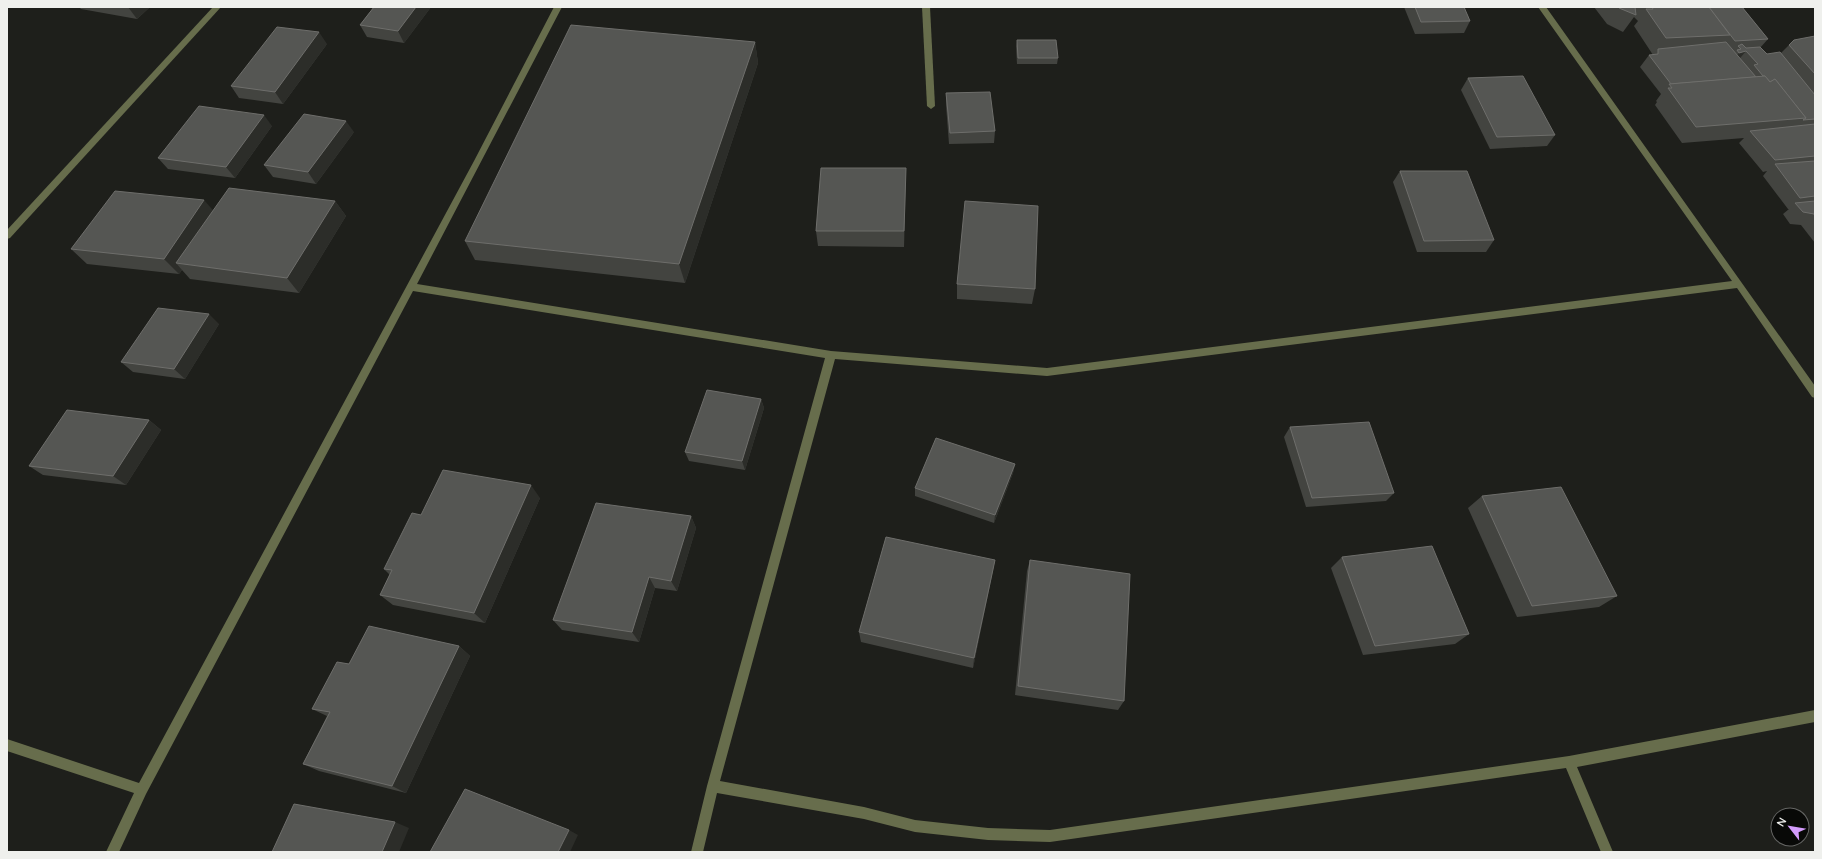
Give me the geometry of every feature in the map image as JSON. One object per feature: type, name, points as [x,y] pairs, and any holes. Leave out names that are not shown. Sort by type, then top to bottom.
[{"type":"street","points":[[7,236],[216,7]]},
{"type":"street","points":[[112,852],[142,790],[558,7]]},
{"type":"street","points":[[926,7],[931,106]]},
{"type":"street","points":[[1542,7],[1739,284],[1815,394]]},
{"type":"street","points":[[410,287],[831,355],[1047,372],[1739,284]]},
{"type":"street","points":[[698,852],[713,786],[831,355]]},
{"type":"street","points":[[713,786],[864,813],[915,826],[988,834],[1050,836],[1569,762],[1815,716]]},
{"type":"street","points":[[7,745],[142,790]]},
{"type":"street","points":[[1569,762],[1607,852]]},
{"type":"building","points":[[374,7],[416,7],[398,31],[360,25]]},
{"type":"building","points":[[1415,7],[1464,7],[1470,21],[1421,22]]},
{"type":"building","points":[[1618,7],[1635,7],[1636,15],[1619,8]]},
{"type":"building","points":[[1652,7],[1709,7],[1730,35],[1666,38],[1646,9],[1653,9]]},
{"type":"building","points":[[1709,7],[1742,7],[1768,39],[1735,41]]},
{"type":"building","points":[[571,25],[755,42],[679,264],[465,241]]},
{"type":"building","points":[[277,27],[319,32],[275,92],[231,86]]},
{"type":"building","points":[[1815,36],[1815,74],[1789,45],[1794,40]]},
{"type":"building","points":[[1017,40],[1056,40],[1058,58],[1018,58]]},
{"type":"building","points":[[1726,42],[1756,77],[1671,84],[1649,55],[1658,54],[1658,49]]},
{"type":"building","points":[[1742,44],[1746,48],[1760,47],[1767,54],[1780,52],[1815,95],[1815,119],[1803,120],[1806,118],[1775,79],[1770,82],[1765,76],[1763,76],[1754,65],[1758,64],[1746,51],[1739,53],[1737,50],[1741,49],[1738,46]]},
{"type":"building","points":[[1523,76],[1555,135],[1497,137],[1468,78]]},
{"type":"building","points":[[1765,76],[1770,82],[1775,79],[1806,118],[1696,127],[1668,88],[1672,88],[1669,84]]},
{"type":"building","points":[[990,92],[995,131],[950,133],[946,93]]},
{"type":"building","points":[[199,106],[264,115],[226,167],[158,158]]},
{"type":"building","points":[[304,114],[346,121],[308,172],[264,165]]},
{"type":"building","points":[[1815,124],[1815,156],[1775,160],[1750,131]]},
{"type":"building","points":[[1815,161],[1815,196],[1800,198],[1775,164]]},
{"type":"building","points":[[821,168],[906,168],[904,231],[816,231]]},
{"type":"building","points":[[1400,171],[1467,171],[1494,240],[1424,241]]},
{"type":"building","points":[[229,188],[335,201],[287,278],[176,263]]},
{"type":"building","points":[[115,191],[204,200],[164,259],[71,249]]},
{"type":"building","points":[[965,201],[1038,206],[1035,289],[957,284]]},
{"type":"building","points":[[1815,201],[1815,216],[1814,214],[1803,212],[1795,203]]},
{"type":"building","points":[[158,308],[209,314],[174,369],[121,362]]},
{"type":"building","points":[[707,390],[761,399],[742,461],[685,452]]},
{"type":"building","points":[[67,410],[149,420],[113,476],[29,466]]},
{"type":"building","points":[[1369,422],[1394,493],[1312,498],[1290,427]]},
{"type":"building","points":[[936,438],[1015,464],[995,515],[915,488]]},
{"type":"building","points":[[443,470],[531,485],[474,613],[380,595],[392,570],[384,569],[412,513],[421,515]]},
{"type":"building","points":[[1561,487],[1617,596],[1532,606],[1482,496]]},
{"type":"building","points":[[596,503],[691,516],[671,581],[649,577],[632,632],[553,620]]},
{"type":"building","points":[[886,537],[995,560],[974,658],[859,632]]},
{"type":"building","points":[[1432,546],[1469,634],[1375,646],[1342,557]]},
{"type":"building","points":[[1030,560],[1130,574],[1124,701],[1018,686]]},
{"type":"building","points":[[369,626],[459,646],[392,786],[303,764],[330,712],[312,709],[337,662],[349,664]]},
{"type":"building","points":[[465,789],[569,830],[558,852],[430,852]]},
{"type":"building","points":[[294,804],[395,822],[382,852],[272,852]]}]
